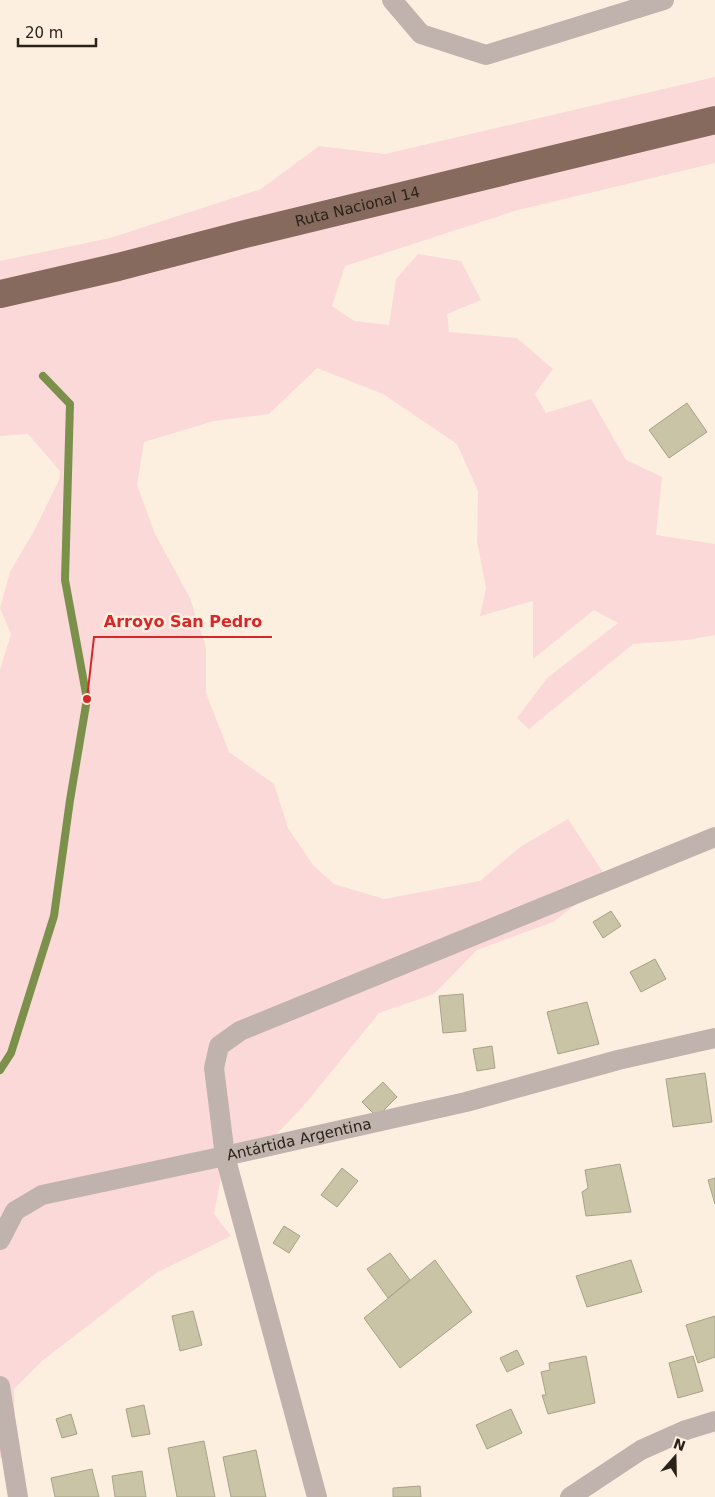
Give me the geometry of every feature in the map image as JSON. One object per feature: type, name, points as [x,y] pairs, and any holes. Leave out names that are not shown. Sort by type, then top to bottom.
[{"type":"highway","name":"Ruta Nacional 14","points":[[0,294],[118,267],[715,120]]},
{"type":"street","points":[[392,0],[421,34],[486,55],[664,0]]},
{"type":"street","points":[[0,1240],[15,1211],[42,1195],[225,1156],[214,1068],[220,1046],[240,1031],[715,837]]},
{"type":"street","name":"Antártida Argentina","points":[[317,1497],[225,1156],[466,1102],[618,1060],[715,1038]]},
{"type":"street","points":[[0,1386],[18,1497]]},
{"type":"street","points":[[570,1497],[641,1450],[686,1430],[715,1421]]},
{"type":"shaded area","points":[[715,77],[715,163],[518,210],[345,266],[332,306],[354,321],[389,325],[396,279],[418,254],[461,261],[481,300],[447,314],[449,332],[517,338],[553,369],[535,394],[546,413],[591,399],[626,460],[662,477],[656,535],[715,544],[715,635],[687,640],[633,644],[529,729],[517,718],[547,678],[618,623],[594,610],[533,659],[533,601],[480,616],[486,588],[477,541],[478,491],[457,444],[383,394],[317,368],[269,414],[214,421],[144,442],[137,485],[155,534],[190,598],[206,647],[206,693],[229,752],[274,784],[288,828],[313,865],[334,884],[384,899],[480,881],[520,847],[568,819],[608,880],[553,922],[477,950],[434,994],[379,1013],[306,1103],[273,1138],[225,1156],[214,1214],[231,1236],[156,1273],[42,1361],[14,1389],[15,1427],[0,1459],[0,670],[11,634],[0,608],[10,572],[34,531],[59,480],[60,471],[28,434],[0,436],[0,261],[110,238],[261,189],[319,146],[385,154]]},
{"type":"building","points":[[687,403],[707,432],[669,458],[649,430]]},
{"type":"building","points":[[611,911],[621,926],[603,938],[593,922]]},
{"type":"building","points":[[655,959],[666,979],[641,992],[630,972]]},
{"type":"building","points":[[463,994],[466,1031],[443,1033],[439,996]]},
{"type":"building","points":[[587,1002],[599,1044],[558,1054],[547,1012]]},
{"type":"building","points":[[492,1046],[495,1068],[477,1071],[473,1049]]},
{"type":"building","points":[[705,1073],[712,1122],[673,1127],[666,1079]]},
{"type":"building","points":[[383,1082],[397,1097],[377,1117],[362,1102]]},
{"type":"building","points":[[620,1164],[631,1212],[586,1216],[582,1192],[588,1188],[585,1170]]},
{"type":"building","points":[[342,1168],[358,1181],[337,1207],[321,1195]]},
{"type":"building","points":[[715,1178],[715,1204],[708,1180]]},
{"type":"building","points":[[284,1226],[300,1236],[289,1253],[273,1243]]},
{"type":"building","points":[[390,1253],[410,1280],[388,1298],[367,1269]]},
{"type":"building","points":[[435,1260],[472,1312],[400,1368],[364,1318]]},
{"type":"building","points":[[631,1260],[642,1292],[587,1307],[576,1276]]},
{"type":"building","points":[[193,1311],[202,1345],[180,1351],[172,1316]]},
{"type":"building","points":[[715,1316],[715,1357],[698,1363],[686,1325]]},
{"type":"building","points":[[517,1350],[524,1364],[507,1372],[500,1358]]},
{"type":"building","points":[[586,1356],[595,1403],[548,1414],[542,1395],[546,1395],[541,1372],[550,1370],[549,1363]]},
{"type":"building","points":[[693,1356],[703,1391],[678,1398],[669,1363]]},
{"type":"building","points":[[144,1405],[150,1434],[132,1437],[126,1409]]},
{"type":"building","points":[[511,1409],[522,1433],[487,1449],[476,1425]]},
{"type":"building","points":[[71,1414],[77,1434],[62,1438],[56,1419]]},
{"type":"building","points":[[204,1441],[215,1497],[177,1497],[168,1448]]},
{"type":"building","points":[[256,1450],[266,1497],[231,1497],[223,1457]]},
{"type":"building","points":[[92,1469],[99,1497],[55,1497],[51,1478]]},
{"type":"building","points":[[142,1471],[146,1497],[115,1497],[112,1476]]},
{"type":"building","points":[[420,1486],[421,1497],[393,1497],[393,1488]]},
{"type":"waterway","points":[[0,1070],[11,1053],[54,916],[70,800],[87,699],[65,580],[70,404],[43,376]]},
{"type":"place","name":"Arroyo San Pedro","points":[[87,699]]}]
